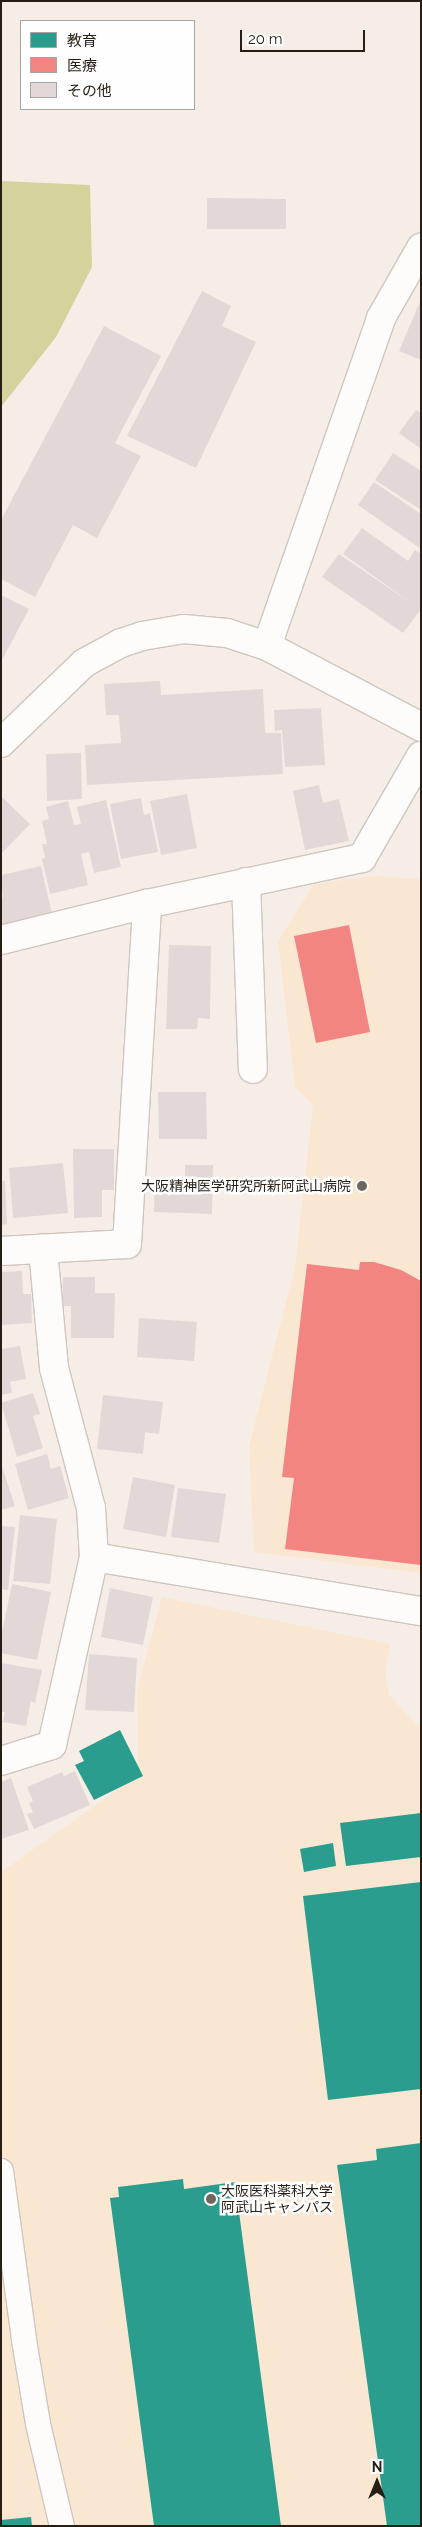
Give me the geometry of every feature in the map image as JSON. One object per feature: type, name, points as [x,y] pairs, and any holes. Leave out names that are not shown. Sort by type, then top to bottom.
[{"type":"street","points":[[267,646],[381,318],[421,248]]},
{"type":"street","points":[[1,743],[84,663],[121,642],[142,636],[184,629],[227,633],[267,646],[421,728]]},
{"type":"street","points":[[1,940],[147,904],[362,858],[421,756]]},
{"type":"street","points":[[246,882],[253,1069]]},
{"type":"street","points":[[1,1251],[127,1244],[147,904]]},
{"type":"street","points":[[1,1760],[52,1745],[94,1557],[91,1508],[54,1368],[43,1248]]},
{"type":"street","points":[[94,1557],[421,1612]]},
{"type":"lane","points":[[1,2171],[37,2415],[62,2526]]},
{"type":"shaded area","name":"大阪精神医学研究所新阿武山病院","points":[[373,876],[421,879],[421,1573],[254,1552],[249,1446],[295,1267],[313,1106],[295,1087],[278,941],[314,884]]},
{"type":"shaded area","name":"大阪医科薬科大学 阿武山キャンパス","points":[[162,1597],[390,1644],[385,1674],[389,1695],[417,1725],[421,1726],[421,2526],[1,2526],[1,1872],[138,1775],[137,1690]]},
{"type":"green space","points":[[1,181],[90,185],[92,267],[56,337],[1,407]]},
{"type":"building: 教育","points":[[120,1730],[143,1776],[94,1800],[75,1765],[84,1761],[79,1751]]},
{"type":"building: 教育","points":[[421,1813],[421,1857],[346,1866],[340,1823]]},
{"type":"building: 教育","points":[[333,1843],[336,1866],[304,1872],[300,1849]]},
{"type":"building: 教育","points":[[421,1882],[421,2089],[328,2100],[303,1896]]},
{"type":"building: 教育","points":[[421,2143],[421,2526],[387,2526],[337,2165],[377,2160],[376,2149]]},
{"type":"building: 教育","points":[[183,2179],[184,2189],[235,2182],[281,2526],[154,2526],[110,2198],[119,2197],[118,2187]]},
{"type":"building: 教育","points":[[31,2517],[32,2526],[1,2526],[1,2520]]},
{"type":"building: 医療","points":[[349,925],[370,1032],[316,1043],[294,936]]},
{"type":"building: 医療","points":[[360,1262],[374,1262],[401,1270],[421,1281],[421,1565],[285,1549],[294,1478],[282,1477],[307,1264],[359,1270]]},
{"type":"building: その他","points":[[207,198],[286,199],[286,229],[207,229]]},
{"type":"building: その他","points":[[202,291],[231,306],[222,326],[256,342],[196,468],[127,436]]},
{"type":"building: その他","points":[[421,299],[421,360],[399,351]]},
{"type":"building: その他","points":[[104,326],[161,356],[115,443],[141,456],[97,538],[73,525],[35,597],[1,579],[1,520]]},
{"type":"building: その他","points":[[416,410],[421,413],[421,449],[399,433]]},
{"type":"building: その他","points":[[393,453],[421,471],[421,510],[375,480]]},
{"type":"building: その他","points":[[374,482],[421,514],[421,549],[358,505]]},
{"type":"building: その他","points":[[362,528],[408,561],[415,550],[421,554],[421,609],[403,633],[322,577],[339,554],[414,605],[343,554]]},
{"type":"building: その他","points":[[1,595],[29,609],[1,662]]},
{"type":"building: その他","points":[[160,681],[161,695],[263,689],[265,733],[281,733],[283,774],[87,785],[85,745],[121,743],[119,715],[106,715],[104,684]]},
{"type":"building: その他","points":[[321,708],[325,765],[285,767],[282,730],[275,731],[274,710]]},
{"type":"building: その他","points":[[81,753],[82,799],[47,801],[46,754]]},
{"type":"building: その他","points":[[319,785],[323,803],[339,799],[349,841],[305,850],[293,791]]},
{"type":"building: その他","points":[[187,794],[197,848],[161,855],[150,801]]},
{"type":"building: その他","points":[[1,796],[30,824],[1,854]]},
{"type":"building: その他","points":[[141,798],[144,815],[150,813],[158,852],[121,859],[110,804]]},
{"type":"building: その他","points":[[106,800],[121,867],[94,873],[89,852],[81,854],[88,885],[50,894],[42,859],[45,858],[42,844],[47,844],[42,821],[49,819],[46,807],[68,801],[74,825],[81,824],[77,807]]},
{"type":"building: その他","points":[[41,866],[53,918],[1,929],[1,898],[3,897],[1,875]]},
{"type":"building: その他","points":[[169,945],[211,946],[210,1019],[198,1018],[197,1029],[166,1029]]},
{"type":"building: その他","points":[[158,1092],[206,1092],[207,1139],[159,1139]]},
{"type":"building: その他","points":[[73,1149],[114,1149],[114,1190],[102,1190],[102,1217],[74,1218]]},
{"type":"building: その他","points":[[63,1163],[68,1213],[13,1218],[9,1168]]},
{"type":"building: その他","points":[[185,1165],[213,1165],[212,1214],[154,1212],[155,1182],[185,1183]]},
{"type":"building: その他","points":[[1,1181],[5,1181],[7,1224],[1,1225]]},
{"type":"building: その他","points":[[22,1271],[23,1294],[31,1294],[32,1323],[1,1325],[1,1272]]},
{"type":"building: その他","points":[[63,1277],[95,1277],[95,1293],[115,1293],[114,1338],[71,1338],[71,1306],[62,1306]]},
{"type":"building: その他","points":[[139,1318],[197,1322],[194,1361],[137,1357]]},
{"type":"building: その他","points":[[20,1346],[26,1379],[10,1382],[12,1393],[1,1395],[1,1349]]},
{"type":"building: その他","points":[[33,1393],[40,1414],[33,1416],[43,1448],[17,1457],[1,1403]]},
{"type":"building: その他","points":[[103,1395],[163,1402],[159,1434],[145,1432],[143,1454],[97,1449]]},
{"type":"building: その他","points":[[47,1454],[51,1469],[60,1466],[69,1498],[28,1510],[15,1464]]},
{"type":"building: その他","points":[[1,1463],[15,1506],[1,1510]]},
{"type":"building: その他","points":[[133,1477],[175,1485],[166,1537],[123,1529]]},
{"type":"building: その他","points":[[178,1488],[226,1494],[219,1543],[171,1537]]},
{"type":"building: その他","points":[[20,1515],[57,1519],[50,1584],[13,1581]]},
{"type":"building: その他","points":[[1,1526],[15,1527],[8,1590],[1,1589]]},
{"type":"building: その他","points":[[12,1584],[51,1592],[37,1660],[1,1653],[1,1637]]},
{"type":"building: その他","points":[[110,1588],[153,1597],[143,1645],[101,1637]]},
{"type":"building: その他","points":[[89,1654],[137,1658],[134,1712],[85,1710]]},
{"type":"building: その他","points":[[1,1663],[42,1670],[35,1703],[31,1701],[26,1726],[3,1722],[5,1712],[1,1712]]},
{"type":"building: その他","points":[[75,1771],[90,1805],[34,1829],[27,1814],[33,1812],[29,1803],[33,1801],[27,1787],[62,1772],[64,1776]]},
{"type":"building: その他","points":[[11,1778],[29,1830],[1,1839],[1,1782]]},
{"type":"place","name":"大阪精神医学研究所新阿武山病院","points":[[362,1186]]},
{"type":"place","name":"大阪医科薬科大学 阿武山キャンパス","points":[[211,2199]]}]
